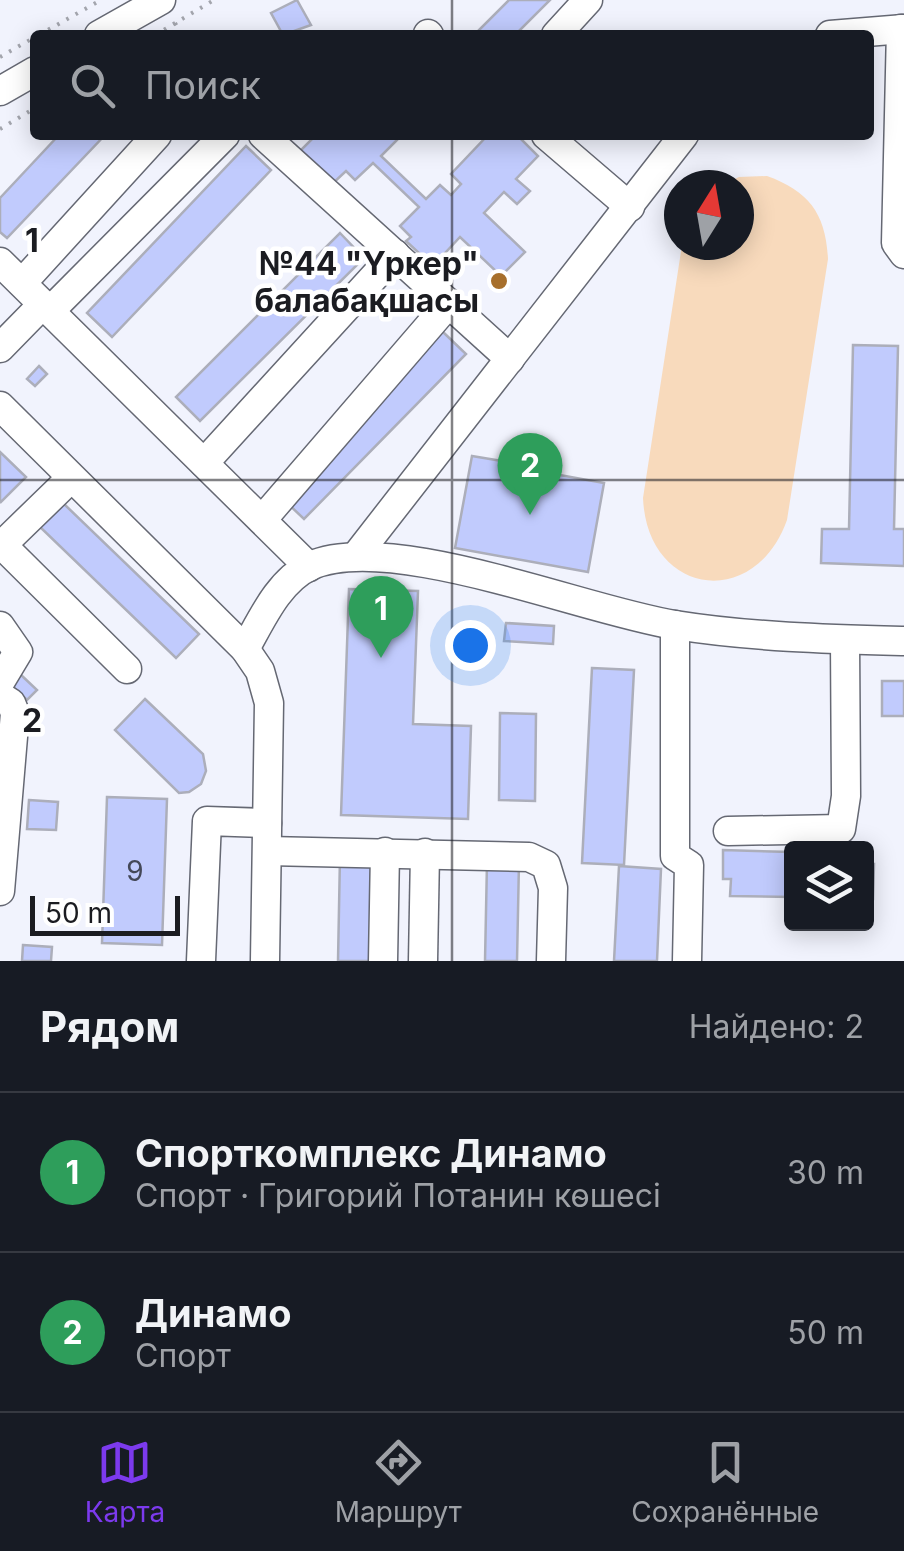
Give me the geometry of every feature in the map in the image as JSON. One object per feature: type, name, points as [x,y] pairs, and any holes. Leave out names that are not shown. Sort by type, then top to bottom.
[{"type":"street","points":[[561,30],[588,0]]},
{"type":"street","points":[[114,30],[168,12]]},
{"type":"street","points":[[874,31],[902,29],[896,242],[904,254]]},
{"type":"street","points":[[0,91],[30,74]]},
{"type":"street","points":[[22,284],[152,140]]},
{"type":"street","points":[[0,348],[47,308],[220,140]]},
{"type":"street","points":[[269,140],[510,359]]},
{"type":"street","points":[[552,140],[630,207]]},
{"type":"street","points":[[356,556],[680,140]]},
{"type":"street","points":[[204,463],[395,254]]},
{"type":"street","points":[[0,262],[308,567]]},
{"type":"street","points":[[262,520],[449,303]]},
{"type":"street","points":[[0,406],[245,649],[260,670],[269,703],[266,961]]},
{"type":"street","points":[[70,478],[1,546],[127,670]]},
{"type":"street","points":[[245,649],[275,596],[308,567],[356,556],[436,567],[675,625],[845,640],[904,641]]},
{"type":"street","points":[[675,625],[675,856],[689,865],[686,961]]},
{"type":"street","points":[[0,626],[18,652],[0,682]]},
{"type":"street","points":[[728,830],[842,829],[845,640]]},
{"type":"street","points":[[0,696],[10,703],[14,713],[0,891]]},
{"type":"street","points":[[201,961],[207,821],[267,837],[385,852],[529,857],[546,865],[553,888],[552,961]]},
{"type":"street","points":[[383,961],[385,852]]},
{"type":"street","points":[[422,961],[425,853]]},
{"type":"path","points":[[48,30],[101,0]]},
{"type":"path","points":[[168,12],[214,0]]},
{"type":"path","points":[[0,57],[30,40]]},
{"type":"path","points":[[0,129],[30,111]]},
{"type":"shaded area","points":[[754,176],[782,182],[804,197],[824,229],[828,259],[787,520],[772,549],[751,569],[728,579],[704,580],[682,572],[663,555],[649,531],[643,498],[680,260],[754,260]]},
{"type":"building","points":[[297,0],[311,25],[280,30],[271,13]]},
{"type":"building","points":[[509,0],[550,0],[520,30],[479,30]]},
{"type":"building","points":[[54,140],[100,140],[7,238],[0,232],[0,198]]},
{"type":"building","points":[[311,140],[397,140],[381,156],[426,199],[440,185],[451,195],[461,184],[451,174],[483,140],[522,140],[538,156],[516,179],[530,191],[517,204],[504,192],[484,213],[525,252],[501,276],[460,237],[433,266],[406,241],[411,237],[400,226],[419,207],[373,163],[355,180],[346,171],[330,186],[298,153]]},
{"type":"building","points":[[246,146],[271,170],[112,337],[87,313]]},
{"type":"building","points":[[340,233],[364,258],[200,421],[176,397]]},
{"type":"building","points":[[443,332],[466,354],[304,519],[282,498]]},
{"type":"building","points":[[853,345],[898,346],[894,529],[904,529],[904,566],[821,563],[822,529],[849,529]]},
{"type":"building","points":[[39,366],[47,374],[35,386],[27,379]]},
{"type":"building","points":[[0,452],[26,477],[1,502],[0,500]]},
{"type":"building","points":[[472,456],[508,462],[509,456],[534,460],[532,470],[604,483],[588,572],[455,548]]},
{"type":"building","points":[[63,503],[199,634],[176,658],[40,527]]},
{"type":"building","points":[[349,589],[418,591],[413,724],[471,726],[468,819],[341,815]]},
{"type":"building","points":[[506,623],[554,626],[553,644],[504,641]]},
{"type":"building","points":[[592,668],[634,670],[624,865],[582,863]]},
{"type":"building","points":[[20,674],[37,690],[27,700],[10,684]]},
{"type":"building","points":[[882,681],[904,681],[904,716],[882,716]]},
{"type":"building","points":[[145,699],[203,754],[206,771],[201,784],[189,792],[179,793],[115,730]]},
{"type":"building","points":[[500,713],[536,714],[535,801],[499,800]]},
{"type":"building","points":[[107,797],[167,799],[162,945],[102,943]]},
{"type":"building","points":[[29,800],[58,802],[56,830],[27,829]]},
{"type":"building","points":[[723,850],[784,852],[784,897],[730,896],[731,879],[723,879]]},
{"type":"building","points":[[340,856],[372,857],[371,961],[338,961]]},
{"type":"building","points":[[487,862],[519,862],[517,961],[485,961]]},
{"type":"building","points":[[619,866],[661,869],[657,961],[614,961]]},
{"type":"building","points":[[23,945],[52,947],[51,961],[22,961]]},
{"type":"place","name":"№44 \"Үркер\" балабақшасы","points":[[499,281]]},
{"type":"place","name":"Динамо","points":[[530,515]]},
{"type":"place","name":"Спорткомплекс Динамо","points":[[381,658]]}]
